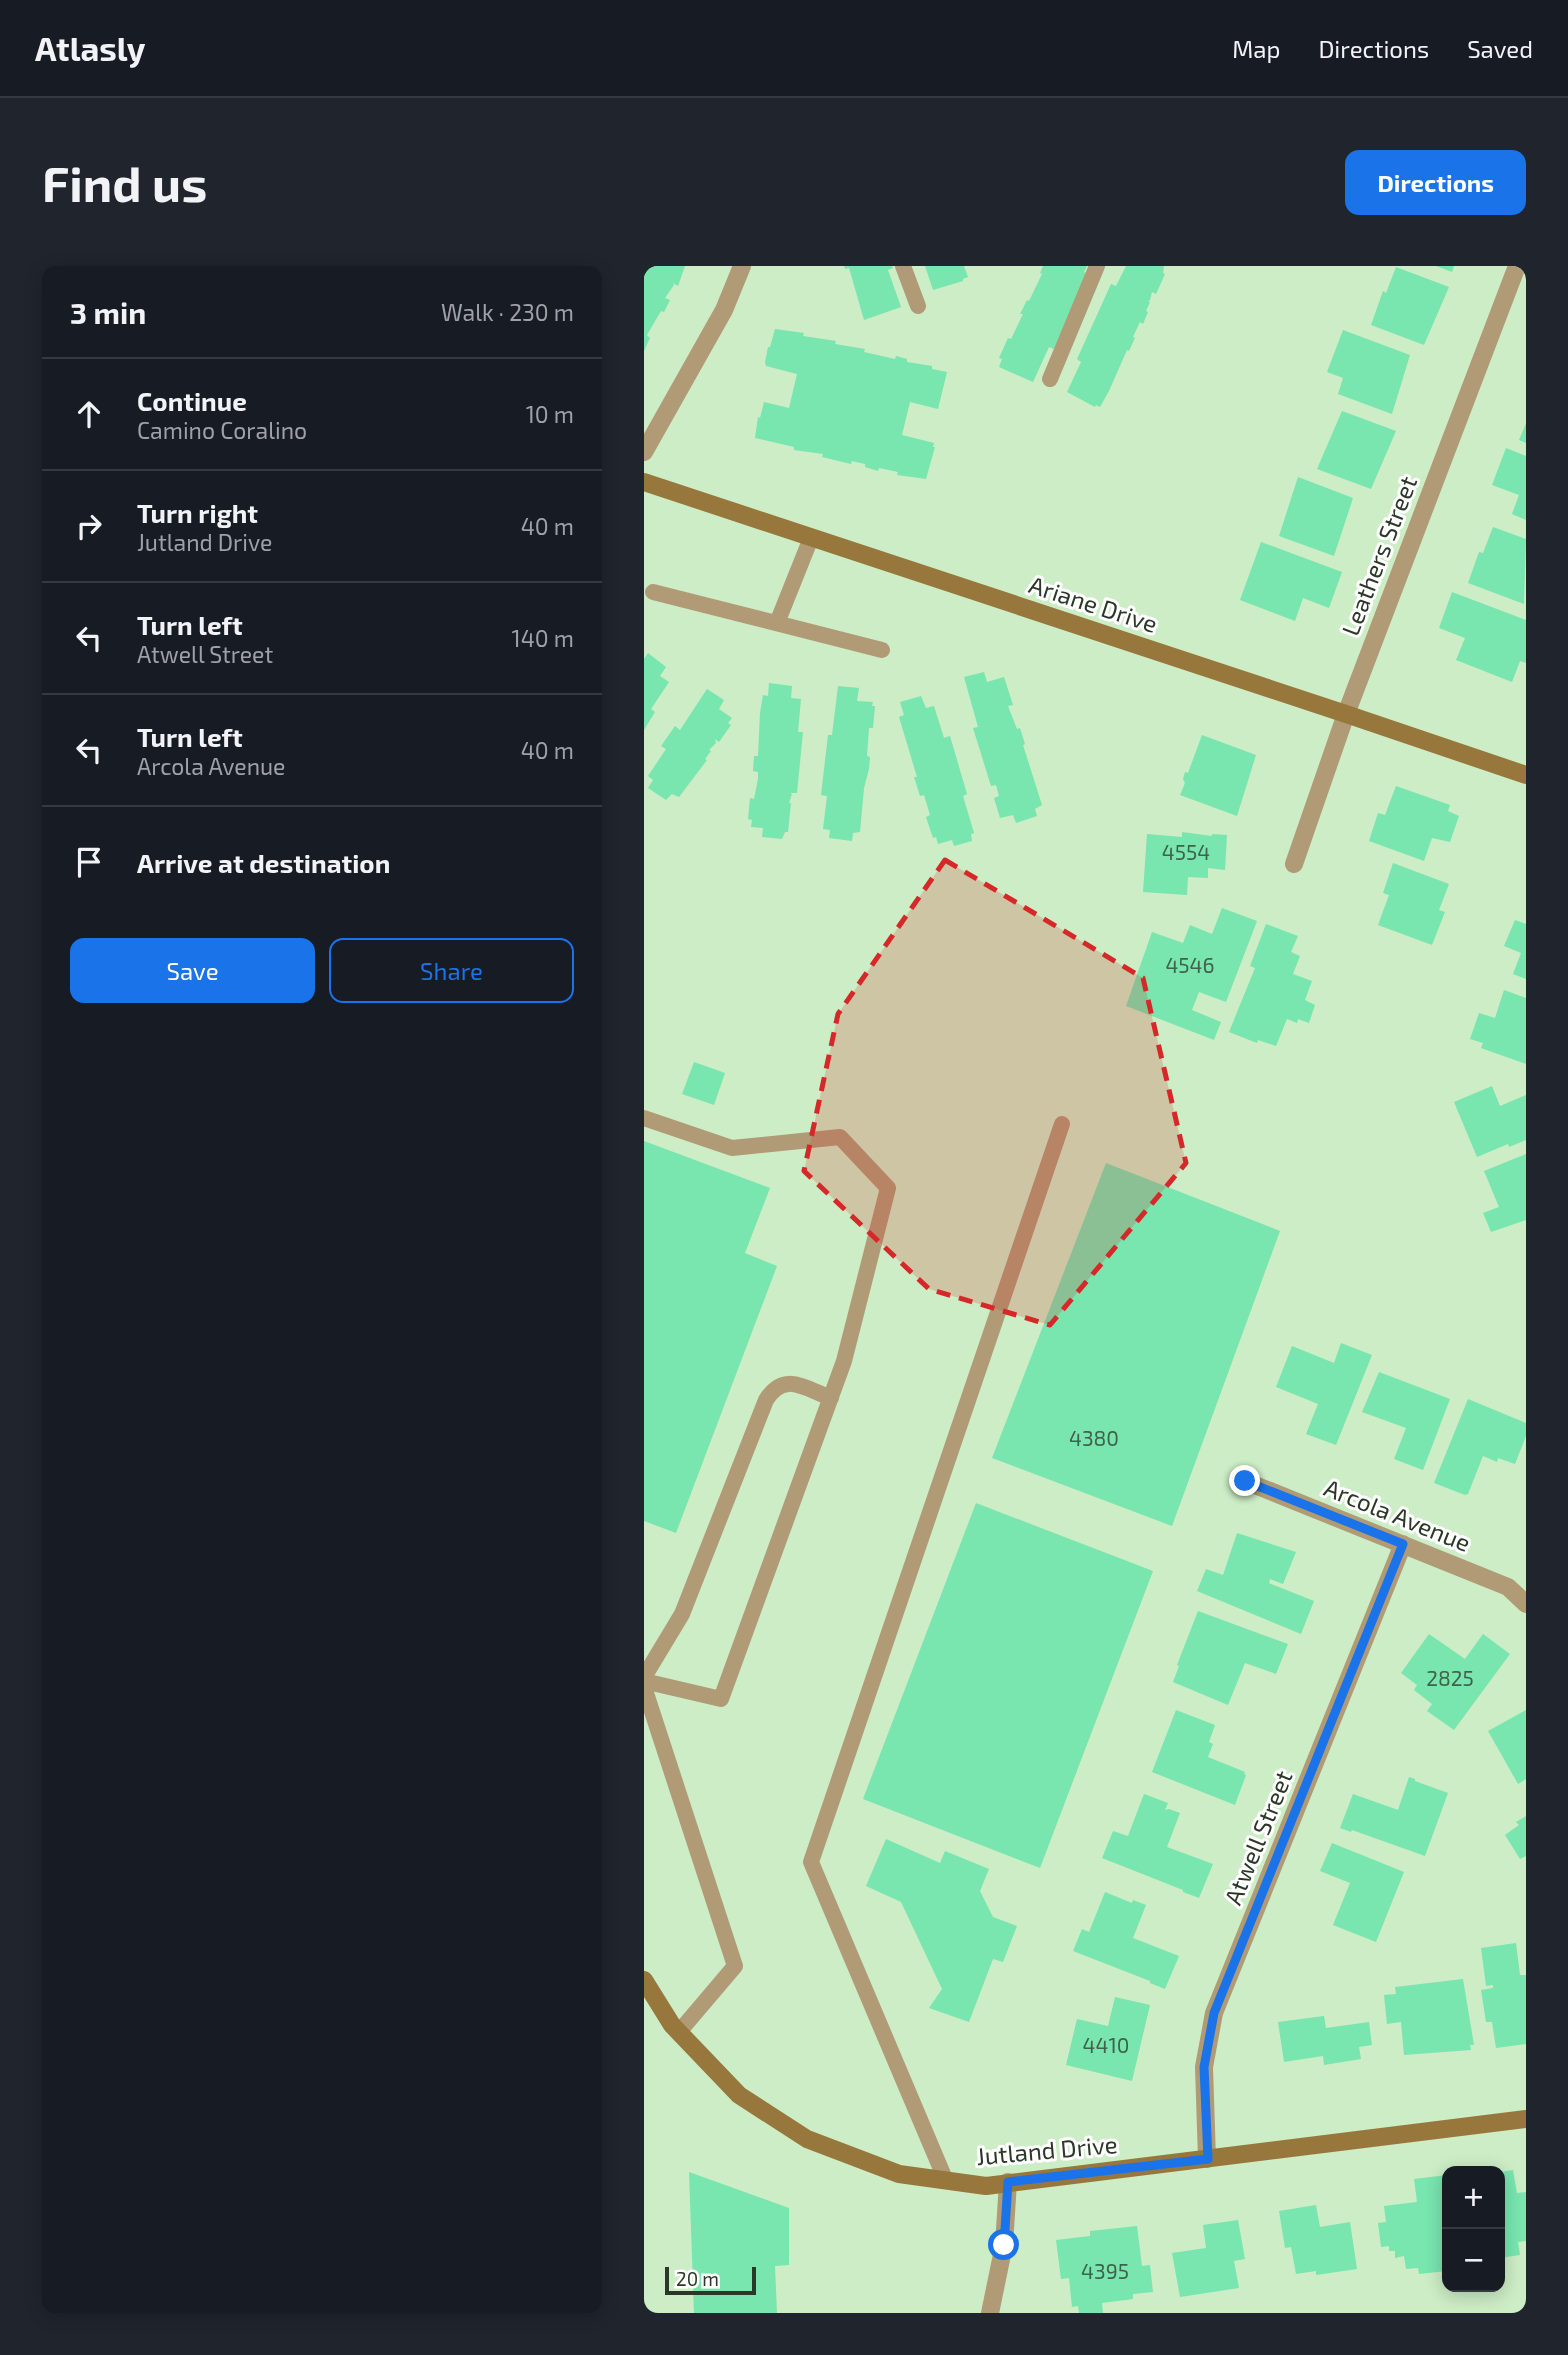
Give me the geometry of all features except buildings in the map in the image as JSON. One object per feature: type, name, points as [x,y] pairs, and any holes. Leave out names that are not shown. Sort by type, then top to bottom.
[{"type":"street","points":[[644,452],[724,310],[742,266]]},
{"type":"street","name":"Leathers Street","points":[[1294,864],[1346,714],[1517,266]]},
{"type":"street","name":"Ariane Drive","points":[[644,482],[1526,775]]},
{"type":"street","name":"Arcola Avenue","points":[[1245,1481],[1508,1587],[1526,1604]]},
{"type":"street","name":"Atwell Street","points":[[1208,2159],[1204,2067],[1214,2013],[1403,1544]]},
{"type":"street","name":"Jutland Drive","points":[[644,1980],[679,2032],[739,2095],[807,2139],[899,2174],[986,2186],[1526,2119]]},
{"type":"street","points":[[990,2313],[1004,2245],[1008,2182]]},
{"type":"lane","points":[[903,266],[918,306]]},
{"type":"lane","points":[[1050,379],[1097,266]]},
{"type":"lane","points":[[777,623],[811,538]]},
{"type":"lane","points":[[653,592],[882,650]]},
{"type":"lane","points":[[644,1118],[732,1149],[840,1137],[888,1188],[844,1361],[831,1398],[721,1699],[644,1679],[682,1614],[766,1400],[774,1387],[785,1383],[794,1384],[831,1398]]},
{"type":"lane","points":[[946,2181],[811,1862],[1062,1125]]},
{"type":"lane","points":[[644,1687],[735,1966],[679,2032]]},
{"type":"highlighted area","points":[[945,860],[1143,978],[1186,1163],[1050,1325],[929,1289],[804,1171],[838,1014]]},
{"type":"route","points":[[1004,2245],[1008,2182],[1208,2159],[1204,2067],[1214,2013],[1403,1544],[1245,1481]]}]
